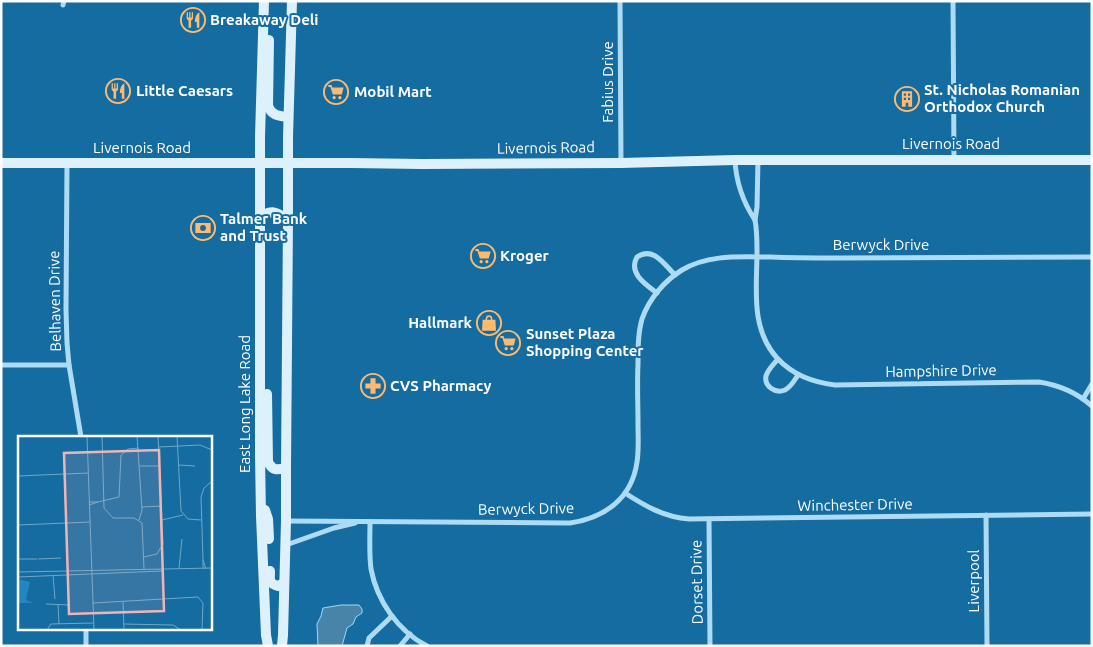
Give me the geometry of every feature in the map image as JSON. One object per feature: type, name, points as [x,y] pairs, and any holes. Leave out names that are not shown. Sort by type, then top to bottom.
[{"type":"main road","points":[[286,1],[284,62],[289,79]]},
{"type":"main road","points":[[282,646],[286,544],[288,117],[292,1]]},
{"type":"main road","points":[[263,6],[269,37],[268,106],[270,112],[275,115],[288,117]]},
{"type":"main road","name":"East Long Lake Road","points":[[263,6],[260,163],[261,508],[268,646]]},
{"type":"main road","name":"Livernois Road","points":[[1,163],[422,164],[621,163],[736,160],[1092,160]]},
{"type":"main road","points":[[260,217],[268,212],[275,212],[288,220]]},
{"type":"main road","points":[[260,282],[267,303],[268,462],[275,469],[286,468]]},
{"type":"main road","points":[[261,508],[265,510],[268,519],[270,582],[278,586],[284,583]]},
{"type":"street","name":"Fabius Drive","points":[[620,1],[621,163]]},
{"type":"street","points":[[953,1],[954,159]]},
{"type":"street","name":"Hampshire Drive","points":[[736,160],[736,176],[746,208],[755,220]]},
{"type":"street","name":"Hampshire Drive","points":[[758,160],[755,220],[757,235],[757,316],[766,343],[778,359],[798,375],[819,383],[835,385],[1038,382],[1060,387],[1092,406]]},
{"type":"street","name":"Belhaven Drive","points":[[67,163],[66,310],[69,365],[82,436]]},
{"type":"street","points":[[656,293],[637,275],[634,266],[637,258],[645,253],[653,254],[675,275]]},
{"type":"street","name":"Berwyck Drive","points":[[286,521],[570,523],[604,513],[625,493],[634,473],[638,457],[638,343],[642,318],[656,293],[675,275],[693,264],[722,257],[1092,257]]},
{"type":"street","points":[[778,359],[769,369],[766,377],[769,387],[777,391],[786,390],[798,375]]},
{"type":"street","points":[[1,365],[69,365]]},
{"type":"street","points":[[1083,399],[1092,384]]},
{"type":"street","name":"Winchester Drive","points":[[625,493],[643,505],[661,513],[680,518],[1092,514]]},
{"type":"street","name":"Liverpool","points":[[986,515],[988,646]]},
{"type":"street","name":"Dorset Drive","points":[[709,519],[710,646]]},
{"type":"street","name":"Berwyck Drive","points":[[286,544],[334,528],[360,522]]},
{"type":"street","points":[[370,522],[370,556],[374,579],[382,601],[401,626],[427,646]]},
{"type":"street","points":[[367,646],[369,638],[392,616]]},
{"type":"street","points":[[86,630],[86,646]]},
{"type":"street","points":[[400,646],[410,634]]},
{"type":"water","points":[[359,605],[362,613],[347,628],[342,646],[318,646],[317,624],[323,608]]},
{"type":"place","name":"Breakaway Deli","points":[[193,20]]},
{"type":"place","name":"Little Caesars","points":[[118,91]]},
{"type":"place","name":"Mobil Mart","points":[[336,92]]},
{"type":"place","name":"St. Nicholas Romanian Orthodox Church","points":[[907,99]]},
{"type":"place","name":"Talmer Bank and Trust","points":[[203,228]]},
{"type":"place","name":"Kroger","points":[[483,256]]},
{"type":"place","name":"Hallmark","points":[[489,323]]},
{"type":"place","name":"Sunset Plaza Shopping Center","points":[[508,343]]},
{"type":"place","name":"CVS Pharmacy","points":[[373,386]]}]
